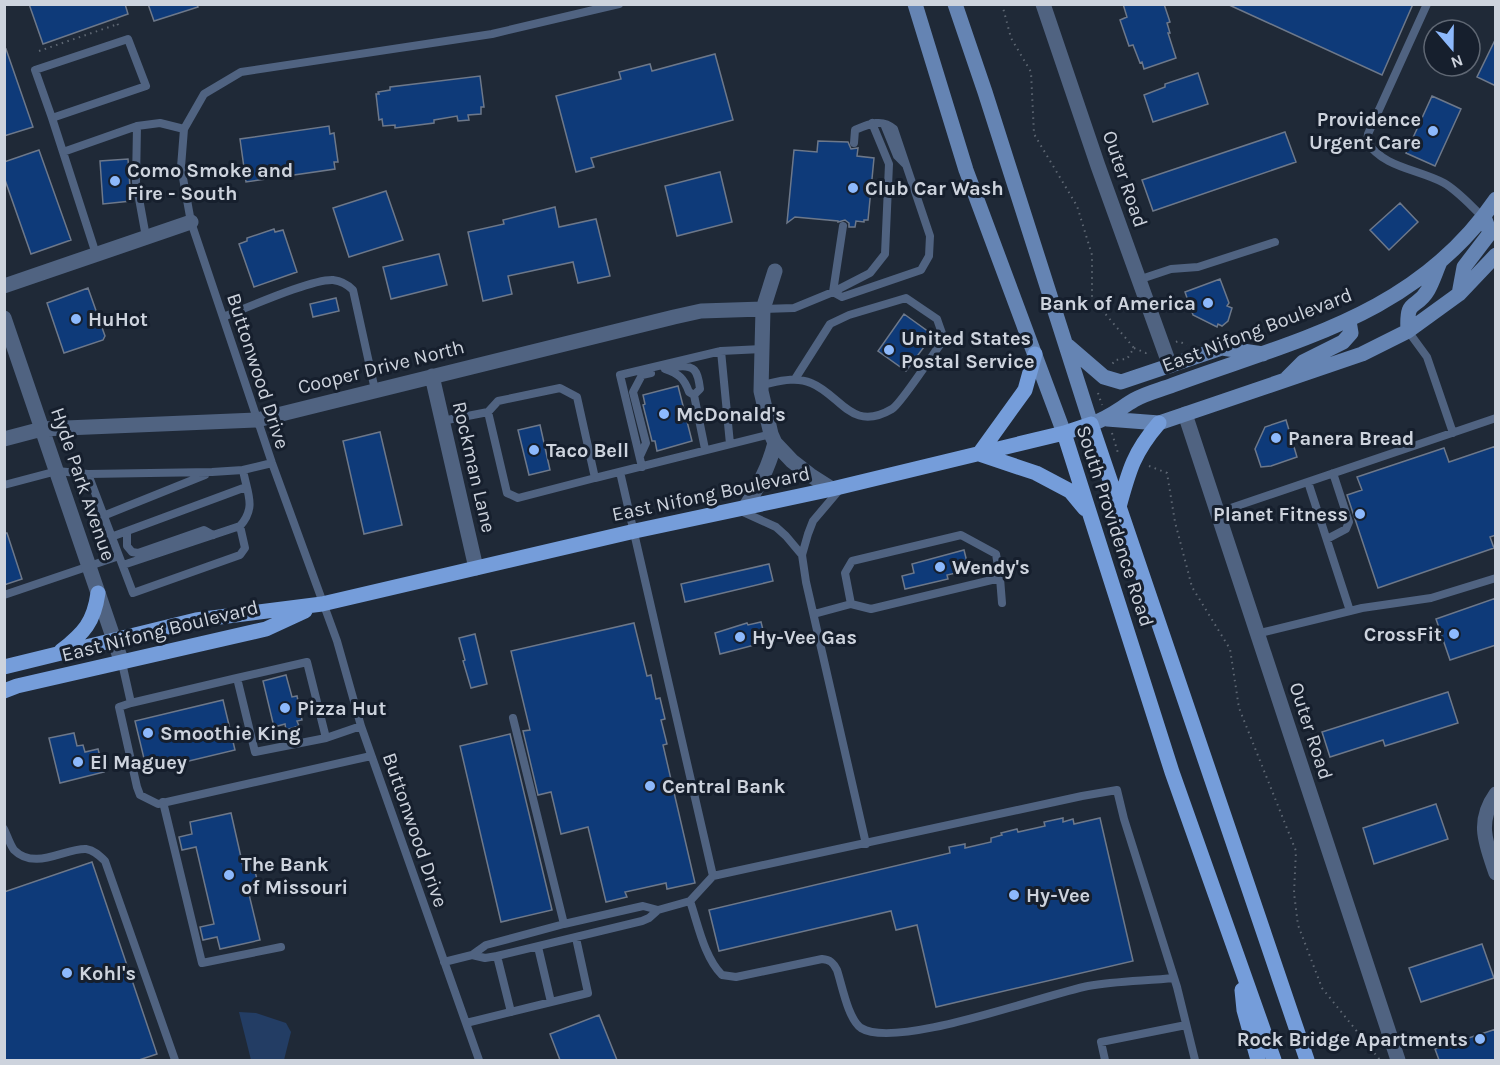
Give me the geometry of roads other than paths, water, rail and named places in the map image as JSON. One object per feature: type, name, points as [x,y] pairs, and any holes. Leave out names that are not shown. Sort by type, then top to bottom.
[{"type":"main road","name":"South Providence Road","points":[[915,4],[966,170],[1064,434],[1172,772],[1274,1060]]},
{"type":"main road","name":"South Providence Road","points":[[955,4],[1091,424],[1306,1060]]},
{"type":"main road","name":"East Nifong Boulevard","points":[[4,667],[196,620],[322,604],[635,531],[837,488],[1064,434],[1107,419],[1136,399],[1266,354],[1349,321],[1391,298],[1440,262],[1484,217],[1496,199]]},
{"type":"main road","points":[[1459,294],[1464,267],[1490,233],[1484,217]]},
{"type":"main road","name":"East Nifong Boulevard","points":[[1107,419],[1159,423],[1362,354],[1408,331],[1459,294],[1496,255]]},
{"type":"main road","points":[[1408,331],[1409,308],[1427,292],[1440,262]]},
{"type":"main road","points":[[1285,381],[1303,362],[1348,337],[1351,333],[1349,321]]},
{"type":"main road","points":[[1065,344],[1104,377],[1121,382],[1222,348],[1266,354]]},
{"type":"main road","points":[[1035,354],[1025,390],[980,454],[1036,473],[1070,491],[1090,514]]},
{"type":"main road","points":[[1119,507],[1129,471],[1141,444],[1159,423]]},
{"type":"main road","points":[[57,654],[86,629],[96,608],[98,593]]},
{"type":"main road","name":"East Nifong Boulevard","points":[[4,691],[17,686],[266,628],[322,604]]},
{"type":"main road","points":[[1236,954],[1244,1010],[1258,1060]]},
{"type":"street","name":"Outer Road","points":[[1043,4],[1170,366]]},
{"type":"street","points":[[4,286],[191,222]]},
{"type":"street","points":[[741,508],[762,482],[769,466],[773,438],[761,385],[763,309],[775,271]]},
{"type":"street","name":"Cooper Drive North","points":[[4,439],[42,429],[257,420],[701,311],[763,309]]},
{"type":"street","name":"Hyde Park Avenue","points":[[4,318],[122,663]]},
{"type":"street","name":"Rockman Lane","points":[[432,376],[476,568]]},
{"type":"street","name":"Outer Road","points":[[1185,414],[1398,1060]]},
{"type":"street","points":[[773,438],[810,475],[837,488]]},
{"type":"street","points":[[1496,794],[1486,807],[1484,840],[1496,873]]},
{"type":"lane","name":"Buttonwood Drive","points":[[479,1060],[371,756],[337,641],[257,420],[191,222],[182,167],[184,129],[204,94],[241,72],[492,34],[619,4]]},
{"type":"lane","points":[[1427,4],[1366,142],[1373,152],[1386,160],[1444,183],[1484,217]]},
{"type":"lane","points":[[52,118],[146,86],[128,39],[35,69],[96,255]]},
{"type":"lane","points":[[63,152],[137,126],[160,123],[184,129]]},
{"type":"lane","points":[[763,309],[794,308],[833,292],[870,273],[885,254],[889,164],[872,123]]},
{"type":"lane","points":[[833,292],[842,297],[921,270],[929,256],[930,236],[894,129],[885,124],[872,123],[855,130],[854,142]]},
{"type":"lane","points":[[137,126],[136,182],[146,237]]},
{"type":"lane","points":[[833,292],[843,226]]},
{"type":"lane","points":[[1138,280],[1171,269],[1198,267],[1275,242]]},
{"type":"lane","points":[[223,317],[306,286],[331,280],[345,282],[353,290],[375,390]]},
{"type":"lane","points":[[761,385],[795,379],[812,383],[854,415],[872,416],[894,409],[944,339],[937,319],[906,298],[849,315],[830,324],[795,379]]},
{"type":"lane","points":[[1408,331],[1427,357],[1453,433]]},
{"type":"lane","points":[[642,467],[620,375],[721,351],[762,350]]},
{"type":"lane","points":[[721,351],[730,444]]},
{"type":"lane","points":[[640,457],[646,443],[633,392],[642,375],[686,365],[698,375],[700,389],[694,395]]},
{"type":"lane","points":[[665,369],[679,374],[685,381],[689,392],[694,395],[705,449]]},
{"type":"lane","points":[[442,421],[488,411],[498,401],[560,388],[577,397],[595,478]]},
{"type":"lane","points":[[488,411],[507,493],[518,498],[705,449],[773,438]]},
{"type":"lane","points":[[1219,512],[1496,418]]},
{"type":"lane","points":[[4,485],[57,471],[88,474],[212,472],[243,470],[272,463]]},
{"type":"lane","points":[[4,595],[89,565],[121,561],[240,526],[249,516],[250,507],[243,470]]},
{"type":"lane","points":[[103,516],[212,472]]},
{"type":"lane","points":[[621,472],[713,876]]},
{"type":"lane","points":[[1327,539],[1346,530],[1349,522],[1333,473]]},
{"type":"lane","points":[[88,474],[133,593],[240,555],[245,548],[240,526]]},
{"type":"lane","points":[[1308,482],[1350,611]]},
{"type":"lane","points":[[111,537],[246,487]]},
{"type":"lane","points":[[837,488],[813,521],[802,555],[806,582],[866,844]]},
{"type":"lane","points":[[741,508],[776,527],[802,555]]},
{"type":"lane","points":[[127,532],[127,546],[132,552],[138,553],[204,530],[213,535]]},
{"type":"lane","points":[[851,604],[845,573],[852,561],[961,535],[996,554],[1002,603]]},
{"type":"lane","points":[[814,614],[851,604],[871,609],[1000,578]]},
{"type":"lane","points":[[1256,634],[1362,608],[1431,598],[1496,578]]},
{"type":"lane","points":[[326,738],[307,662],[119,707],[140,795],[158,804],[371,756]]},
{"type":"lane","points":[[122,663],[131,703]]},
{"type":"lane","points":[[237,678],[255,752],[326,738],[361,726]]},
{"type":"lane","points":[[513,718],[564,924]]},
{"type":"lane","points":[[472,954],[485,958],[497,956],[642,921],[658,910],[690,901],[713,876],[1118,790],[1124,819],[1174,978],[1195,1060]]},
{"type":"lane","points":[[163,802],[202,963],[281,947]]},
{"type":"lane","points":[[4,829],[13,849],[27,858],[48,857],[86,849],[98,854],[105,861],[175,1060]]},
{"type":"lane","points":[[690,901],[708,951],[717,971],[722,975],[736,976],[822,958],[828,960],[834,963],[856,1023],[870,1031],[912,1032],[1088,986],[1174,978]]},
{"type":"lane","points":[[444,962],[472,954],[486,945],[564,924],[643,906],[658,910]]},
{"type":"lane","points":[[466,1023],[588,993],[576,938]]},
{"type":"lane","points":[[537,947],[551,1002]]},
{"type":"lane","points":[[497,956],[511,1012]]},
{"type":"lane","points":[[1105,1060],[1101,1042],[1186,1025]]},
{"type":"place","name":"Providence Urgent Care","points":[[1433,131]]},
{"type":"place","name":"Como Smoke and Fire - South","points":[[115,181]]},
{"type":"place","name":"Club Car Wash","points":[[853,188]]},
{"type":"place","name":"Bank of America","points":[[1208,303]]},
{"type":"place","name":"HuHot","points":[[76,319]]},
{"type":"place","name":"United States Postal Service","points":[[889,350]]},
{"type":"place","name":"McDonald's","points":[[664,414]]},
{"type":"place","name":"Panera Bread","points":[[1276,438]]},
{"type":"place","name":"Taco Bell","points":[[534,450]]},
{"type":"place","name":"Planet Fitness","points":[[1360,514]]},
{"type":"place","name":"Wendy's","points":[[940,567]]},
{"type":"place","name":"CrossFit","points":[[1454,634]]},
{"type":"place","name":"Hy-Vee Gas","points":[[740,637]]},
{"type":"place","name":"Pizza Hut","points":[[285,708]]},
{"type":"place","name":"Smoothie King","points":[[148,733]]},
{"type":"place","name":"El Maguey","points":[[78,762]]},
{"type":"place","name":"Central Bank","points":[[650,786]]},
{"type":"place","name":"The Bank of Missouri","points":[[229,875]]},
{"type":"place","name":"Hy-Vee","points":[[1014,895]]},
{"type":"place","name":"Kohl's","points":[[67,973]]},
{"type":"place","name":"Rock Bridge Apartments","points":[[1480,1039]]}]
